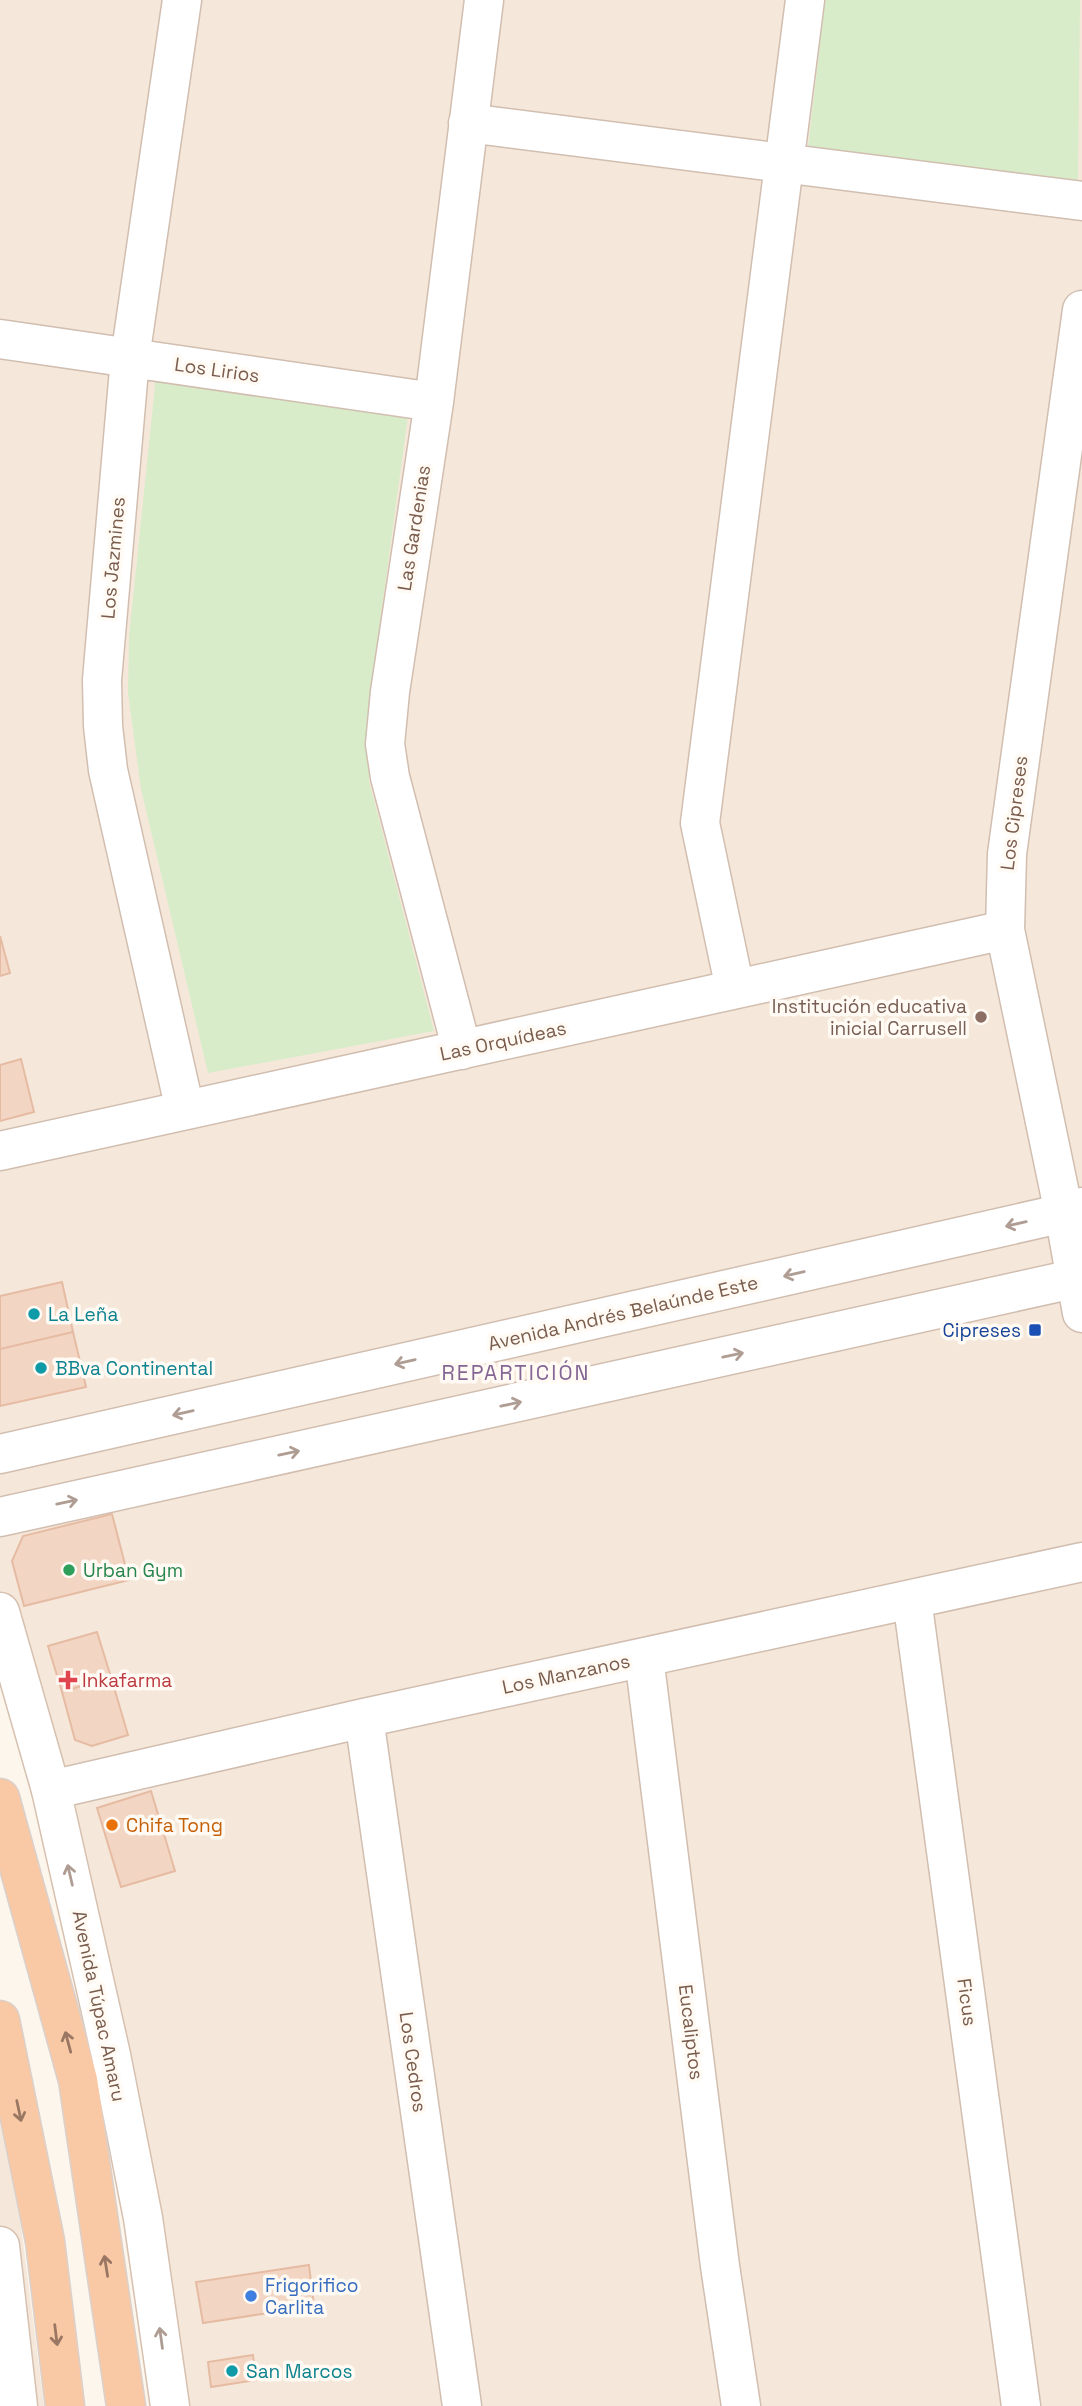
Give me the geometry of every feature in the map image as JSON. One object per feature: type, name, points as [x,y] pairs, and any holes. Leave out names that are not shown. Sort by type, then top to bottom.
[{"type":"highway","name":"Avenida Túpac Amaru","points":[[0,1798],[78,2080],[126,2406]]},
{"type":"highway","points":[[0,2020],[45,2241],[65,2406]]},
{"type":"street","name":"Los Jazmines","points":[[181,0],[130,358],[102,680],[108,771],[185,1110]]},
{"type":"street","name":"Las Gardenias","points":[[462,1050],[390,777],[385,744],[390,692],[433,402],[484,0]]},
{"type":"street","points":[[735,989],[700,823],[805,0]]},
{"type":"street","points":[[468,123],[1082,201]]},
{"type":"street","name":"Los Cipreses","points":[[1080,1290],[1073,1210],[1005,930],[1007,853],[1082,310]]},
{"type":"street","name":"Los Lirios","points":[[0,339],[433,402]]},
{"type":"street","name":"Las Orquídeas","points":[[0,1151],[1005,930]]},
{"type":"street","name":"Avenida Andrés Belaúnde Este","points":[[0,1454],[1073,1210]]},
{"type":"street","points":[[0,1517],[1080,1290]]},
{"type":"street","name":"Los Manzanos","points":[[51,1790],[364,1718],[1082,1562]]},
{"type":"street","name":"Ficus","points":[[912,1599],[1021,2406]]},
{"type":"street","name":"Avenida Túpac Amaru","points":[[0,1612],[51,1790],[111,2055],[144,2218],[170,2406]]},
{"type":"street","name":"Eucaliptos","points":[[645,1657],[720,2266],[741,2406]]},
{"type":"street","name":"Los Cedros","points":[[364,1718],[462,2406]]},
{"type":"street","points":[[0,2246],[18,2406]]},
{"type":"shaded area","points":[[0,0],[1082,0],[1082,2406],[157,2406],[89,2010],[0,1669]]},
{"type":"shaded area","points":[[0,2124],[21,2226],[44,2406],[0,2406]]},
{"type":"green space","points":[[825,0],[1080,0],[1078,181],[808,147]]},
{"type":"green space","points":[[156,376],[408,416],[370,696],[369,781],[434,1031],[208,1073],[141,789],[128,693],[129,637]]},
{"type":"building","points":[[0,936],[10,973],[0,976]]},
{"type":"building","points":[[21,1059],[34,1112],[0,1121],[0,1065]]},
{"type":"building","name":"La Leña","points":[[62,1282],[73,1332],[0,1349],[0,1296]]},
{"type":"building","name":"BBva Continental","points":[[73,1332],[86,1387],[0,1406],[0,1349]]},
{"type":"building","points":[[112,1514],[129,1580],[24,1606],[12,1561],[23,1536]]},
{"type":"building","points":[[97,1632],[111,1677],[62,1692],[48,1646]]},
{"type":"building","points":[[111,1677],[128,1735],[92,1746],[75,1740],[62,1692]]},
{"type":"building","points":[[151,1791],[175,1871],[121,1887],[97,1808]]},
{"type":"building","points":[[309,2265],[314,2306],[203,2323],[196,2282]]},
{"type":"building","name":"San Marcos","points":[[253,2355],[256,2380],[211,2387],[208,2362]]},
{"type":"place","name":"Institución educativa inicial Carrusell","points":[[981,1017]]},
{"type":"place","name":"La Leña","points":[[34,1314]]},
{"type":"place","name":"Cipreses","points":[[1035,1330]]},
{"type":"place","name":"BBva Continental","points":[[41,1368]]},
{"type":"place","name":"Urban Gym","points":[[69,1570]]},
{"type":"place","name":"Inkafarma","points":[[68,1680]]},
{"type":"place","name":"Chifa Tong","points":[[112,1825]]},
{"type":"place","name":"Frigorifico Carlita","points":[[251,2296]]},
{"type":"place","name":"San Marcos","points":[[232,2371]]},
{"type":"district","name":"REPARTICIÓN","points":[[516,1372]]}]
